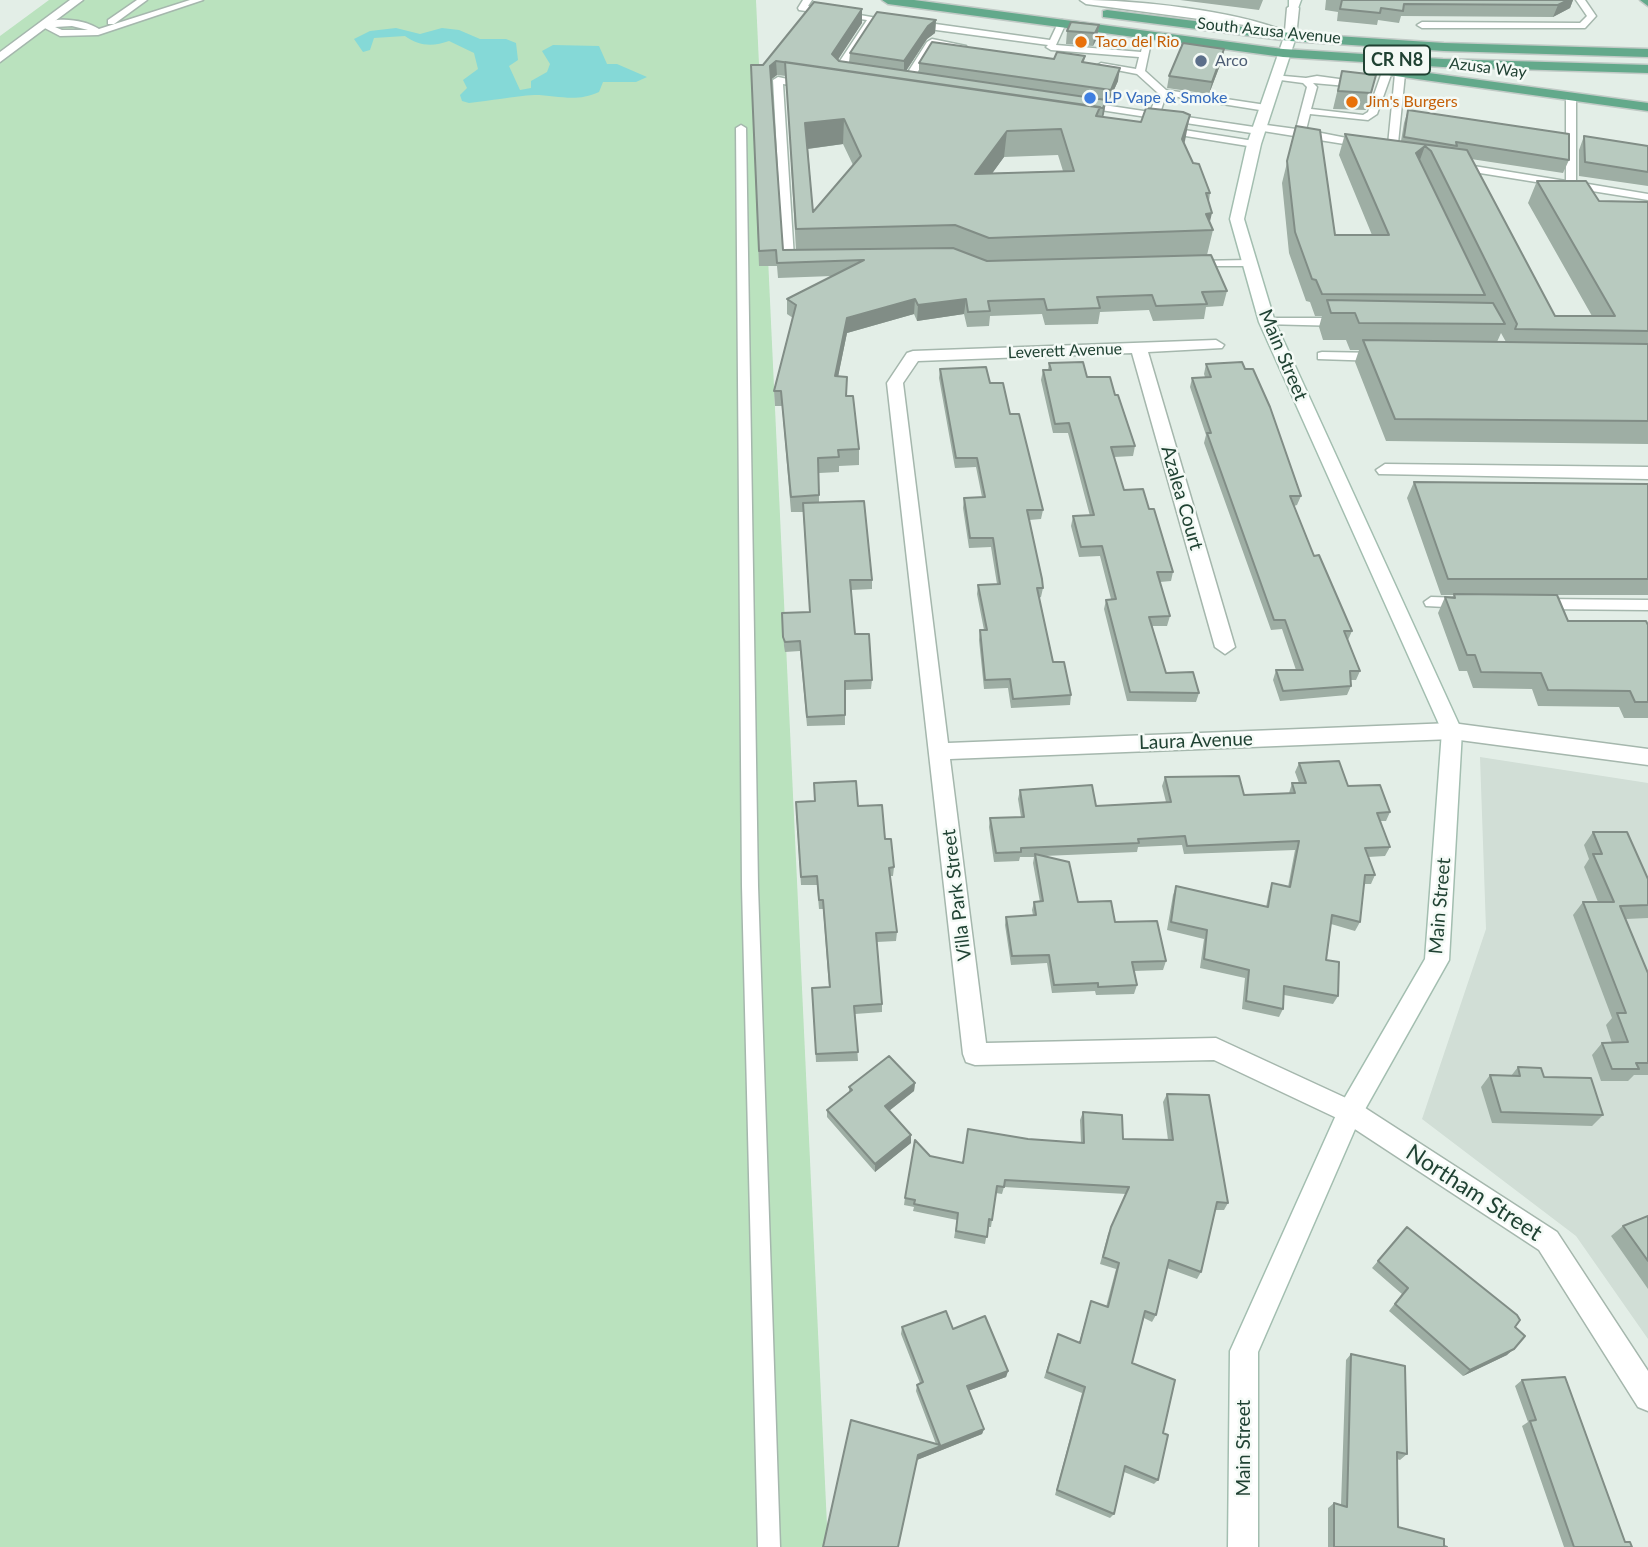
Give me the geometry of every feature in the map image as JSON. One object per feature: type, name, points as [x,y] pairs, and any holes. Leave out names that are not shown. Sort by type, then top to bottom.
[{"type":"main road","name":"South Azusa Avenue","points":[[888,0],[955,4],[1062,23],[1283,53],[1443,63],[1648,69]]},
{"type":"main road","name":"South Azusa Avenue","points":[[1073,10],[1290,37],[1444,47],[1648,53]]},
{"type":"main road","name":"Azusa Way","points":[[1283,53],[1324,63],[1648,107]]},
{"type":"street","points":[[0,58],[77,0]]},
{"type":"street","points":[[1086,0],[1254,23],[1290,37]]},
{"type":"street","name":"Main Street","points":[[1243,1547],[1244,1351],[1350,1112],[1437,960],[1452,732],[1267,322],[1237,219],[1257,134],[1290,37],[1294,4]]},
{"type":"street","name":"Leverett Avenue","points":[[914,356],[1216,345]]},
{"type":"street","name":"Azalea Court","points":[[1139,348],[1225,647]]},
{"type":"street","name":"Villa Park Street","points":[[914,356],[895,383],[975,1054],[1216,1049],[1350,1112]]},
{"type":"street","points":[[1385,470],[1648,473]]},
{"type":"street","name":"Laura Avenue","points":[[940,751],[1452,732],[1648,757]]},
{"type":"street","name":"Northam Street","points":[[1350,1112],[1548,1241],[1648,1398]]},
{"type":"lane","points":[[98,32],[143,0]]},
{"type":"lane","points":[[44,25],[61,33],[98,32],[199,0]]},
{"type":"lane","points":[[808,0],[802,8],[887,20]]},
{"type":"lane","points":[[1423,25],[1582,26],[1592,16],[1580,0]]},
{"type":"lane","points":[[908,80],[955,4]]},
{"type":"lane","points":[[867,74],[839,70],[873,18]]},
{"type":"lane","points":[[900,22],[1087,52],[1104,49],[1145,55]]},
{"type":"lane","points":[[1045,58],[1062,23]]},
{"type":"lane","points":[[1140,72],[1150,34]]},
{"type":"lane","points":[[932,42],[969,47]]},
{"type":"lane","points":[[1086,64],[1140,72],[1163,92],[1266,108]]},
{"type":"lane","points":[[1306,111],[1365,118],[1372,114],[1381,88],[1393,73]]},
{"type":"lane","points":[[1393,73],[1391,155],[1404,158]]},
{"type":"lane","points":[[1276,77],[1306,81],[1317,79],[1381,88]]},
{"type":"lane","points":[[895,78],[922,82]]},
{"type":"lane","points":[[816,260],[789,261],[778,80],[818,86]]},
{"type":"lane","points":[[1301,130],[1312,87],[1306,81]]},
{"type":"lane","points":[[1154,115],[1163,92]]},
{"type":"lane","points":[[1571,97],[1571,184]]},
{"type":"lane","points":[[1072,103],[1257,134]]},
{"type":"lane","points":[[741,128],[750,886],[769,1547]]},
{"type":"lane","points":[[1156,128],[1257,134],[1301,130],[1392,149]]},
{"type":"lane","points":[[1441,163],[1648,197]]},
{"type":"lane","points":[[1178,264],[1249,262]]},
{"type":"lane","points":[[1267,322],[1354,323]]},
{"type":"lane","points":[[1322,356],[1392,357]]},
{"type":"lane","points":[[1431,602],[1485,603]]},
{"type":"lane","points":[[1526,603],[1648,605]]},
{"type":"shaded area","points":[[1480,757],[1648,783],[1648,1339],[1576,1236],[1422,1119],[1486,929]]},
{"type":"green space","points":[[49,0],[756,0],[828,1547],[0,1547],[0,36]]},
{"type":"water","points":[[396,28],[420,34],[442,28],[459,30],[480,39],[506,39],[516,43],[518,60],[509,66],[520,90],[531,88],[531,81],[547,72],[550,64],[542,51],[553,45],[599,46],[607,64],[617,64],[647,77],[636,82],[603,82],[599,92],[582,97],[534,95],[469,103],[462,101],[460,95],[467,88],[463,80],[478,69],[474,53],[449,41],[426,44],[405,36],[374,38],[370,50],[363,52],[354,39],[370,31]]},
{"type":"building","points":[[1342,0],[1568,0],[1558,5],[1404,4],[1403,11],[1381,8],[1380,13],[1340,9]]},
{"type":"building","points":[[814,2],[862,9],[832,54],[839,61],[1106,100],[1103,108],[776,61],[770,66],[783,250],[953,248],[987,261],[1211,255],[1227,291],[1202,292],[1207,304],[1156,306],[1152,295],[1097,297],[1100,308],[1047,310],[1044,299],[988,301],[990,311],[968,312],[966,299],[918,305],[915,299],[847,318],[835,376],[847,377],[846,396],[853,396],[859,449],[838,450],[839,457],[818,458],[819,495],[791,497],[781,391],[774,391],[796,305],[787,299],[864,260],[777,263],[776,250],[759,251],[751,65],[763,65]]},
{"type":"building","points":[[877,12],[936,20],[928,26],[904,61],[850,53]]},
{"type":"building","points":[[1071,22],[1099,25],[1095,33],[1067,31]]},
{"type":"building","points":[[932,42],[1054,59],[1057,52],[1085,56],[1082,62],[1120,68],[1111,90],[919,63]]},
{"type":"building","points":[[1183,43],[1224,49],[1212,82],[1169,76]]},
{"type":"building","points":[[785,62],[1100,107],[1096,116],[1141,122],[1146,108],[1183,112],[1190,115],[1182,139],[1193,163],[1199,164],[1210,193],[1206,193],[1212,213],[1206,214],[1213,230],[989,238],[955,225],[796,229]],"holes":[[[844,119],[861,156],[813,212],[805,123]],[[1061,129],[1074,171],[975,174],[1007,131]]]},
{"type":"building","points":[[1342,71],[1376,75],[1371,93],[1338,91]]},
{"type":"building","points":[[1408,110],[1569,134],[1569,160],[1456,142],[1457,146],[1404,137]]},
{"type":"building","points":[[1296,126],[1320,130],[1335,235],[1389,235],[1345,134],[1467,150],[1555,316],[1615,316],[1537,181],[1586,181],[1599,201],[1648,202],[1648,331],[1515,329],[1517,324],[1431,151],[1425,146],[1416,153],[1485,295],[1322,294],[1316,280],[1312,279],[1295,232],[1287,161]]},
{"type":"building","points":[[1584,136],[1648,146],[1648,172],[1585,162]]},
{"type":"building","points":[[1327,300],[1493,303],[1505,324],[1359,323],[1355,313],[1331,313]]},
{"type":"building","points":[[1363,340],[1648,344],[1648,421],[1395,419]]},
{"type":"building","points":[[1083,362],[1087,377],[1110,377],[1115,395],[1118,395],[1135,446],[1111,447],[1124,490],[1143,489],[1149,509],[1154,509],[1173,572],[1157,572],[1170,616],[1149,617],[1166,673],[1193,672],[1199,693],[1130,692],[1106,600],[1116,599],[1102,546],[1081,547],[1073,516],[1094,515],[1069,423],[1055,424],[1043,370],[1051,370],[1049,363]]},
{"type":"building","points":[[1242,362],[1245,369],[1253,369],[1270,407],[1301,496],[1290,496],[1314,556],[1319,555],[1352,631],[1344,631],[1360,671],[1350,671],[1351,686],[1283,691],[1276,670],[1303,670],[1285,620],[1274,620],[1207,433],[1211,433],[1192,378],[1211,377],[1206,364]]},
{"type":"building","points":[[986,367],[990,383],[1003,383],[1010,414],[1019,414],[1043,510],[1027,510],[1042,579],[1043,588],[1037,588],[1053,662],[1064,662],[1071,695],[1013,699],[1010,679],[985,680],[980,630],[987,630],[978,585],[1000,584],[993,538],[970,538],[964,498],[985,497],[977,458],[956,458],[940,369]]},
{"type":"building","points":[[1414,482],[1648,484],[1648,579],[1448,579]]},
{"type":"building","points":[[864,501],[872,580],[850,580],[855,634],[869,634],[872,680],[845,681],[845,715],[807,717],[800,641],[785,642],[782,613],[810,612],[803,503]]},
{"type":"building","points":[[1454,594],[1557,595],[1568,621],[1646,621],[1648,702],[1635,702],[1630,691],[1548,690],[1541,673],[1481,672],[1475,655],[1467,655],[1445,597],[1455,598]]},
{"type":"building","points":[[1339,761],[1348,786],[1380,785],[1390,812],[1377,813],[1390,847],[1365,848],[1375,875],[1365,875],[1360,922],[1332,915],[1326,960],[1339,962],[1338,996],[1284,986],[1283,1009],[1246,1001],[1249,970],[1204,959],[1207,930],[1171,922],[1176,886],[1268,907],[1272,883],[1290,887],[1299,841],[1187,846],[1185,836],[1138,839],[1139,843],[1021,848],[1021,852],[996,853],[990,818],[1024,817],[1020,790],[1092,785],[1096,806],[1171,802],[1165,777],[1239,776],[1244,795],[1295,793],[1292,783],[1306,783],[1299,763]]},
{"type":"building","points":[[856,781],[858,806],[882,805],[885,839],[891,839],[894,867],[889,868],[897,932],[876,933],[882,1004],[854,1006],[858,1052],[816,1054],[812,988],[830,987],[823,900],[819,900],[817,876],[801,877],[796,802],[815,801],[814,783]]},
{"type":"building","points":[[1593,832],[1627,832],[1648,879],[1648,905],[1620,906],[1648,973],[1648,1063],[1636,1063],[1639,1069],[1612,1069],[1602,1043],[1628,1042],[1617,1013],[1626,1013],[1583,902],[1614,902],[1593,854],[1602,854]]},
{"type":"building","points":[[1035,854],[1069,862],[1078,902],[1111,901],[1115,922],[1157,921],[1166,961],[1132,962],[1137,985],[1098,987],[1098,983],[1054,985],[1049,955],[1012,956],[1006,917],[1036,915],[1034,902],[1043,901]]},
{"type":"building","points":[[889,1056],[915,1083],[885,1106],[911,1135],[875,1164],[827,1110],[852,1090],[849,1087]]},
{"type":"building","points":[[1518,1067],[1541,1068],[1544,1077],[1591,1078],[1603,1115],[1501,1112],[1490,1075],[1520,1076]]},
{"type":"building","points":[[1167,1094],[1209,1095],[1228,1203],[1217,1202],[1201,1272],[1169,1260],[1156,1315],[1145,1311],[1132,1363],[1175,1380],[1163,1433],[1168,1435],[1158,1480],[1125,1466],[1114,1514],[1057,1490],[1085,1387],[1047,1372],[1058,1334],[1080,1343],[1091,1301],[1108,1307],[1119,1263],[1103,1257],[1111,1227],[1129,1187],[1005,1180],[1004,1187],[997,1186],[987,1237],[956,1231],[958,1213],[914,1204],[915,1200],[905,1198],[915,1140],[930,1156],[963,1163],[968,1129],[1028,1139],[1084,1143],[1083,1112],[1122,1115],[1123,1139],[1173,1140]]},
{"type":"building","points":[[1648,1216],[1648,1261],[1623,1226]]},
{"type":"building","points":[[1407,1227],[1517,1315],[1520,1320],[1515,1327],[1525,1336],[1514,1349],[1470,1370],[1395,1304],[1408,1288],[1378,1261]]},
{"type":"building","points":[[946,1311],[953,1329],[985,1316],[1008,1371],[967,1386],[984,1429],[918,1455],[898,1547],[823,1547],[851,1420],[940,1445],[917,1385],[923,1382],[902,1327]]},
{"type":"building","points":[[1351,1354],[1405,1366],[1407,1454],[1397,1452],[1398,1527],[1444,1539],[1444,1546],[1447,1547],[1334,1547],[1334,1503],[1347,1507]]},
{"type":"building","points":[[1565,1377],[1625,1542],[1630,1542],[1632,1547],[1574,1547],[1530,1421],[1536,1420],[1522,1380]]},
{"type":"place","name":"Taco del Rio","points":[[1081,42]]},
{"type":"place","name":"Arco","points":[[1201,61]]},
{"type":"place","name":"LP Vape & Smoke","points":[[1090,98]]},
{"type":"place","name":"Jim's Burgers","points":[[1352,102]]}]
